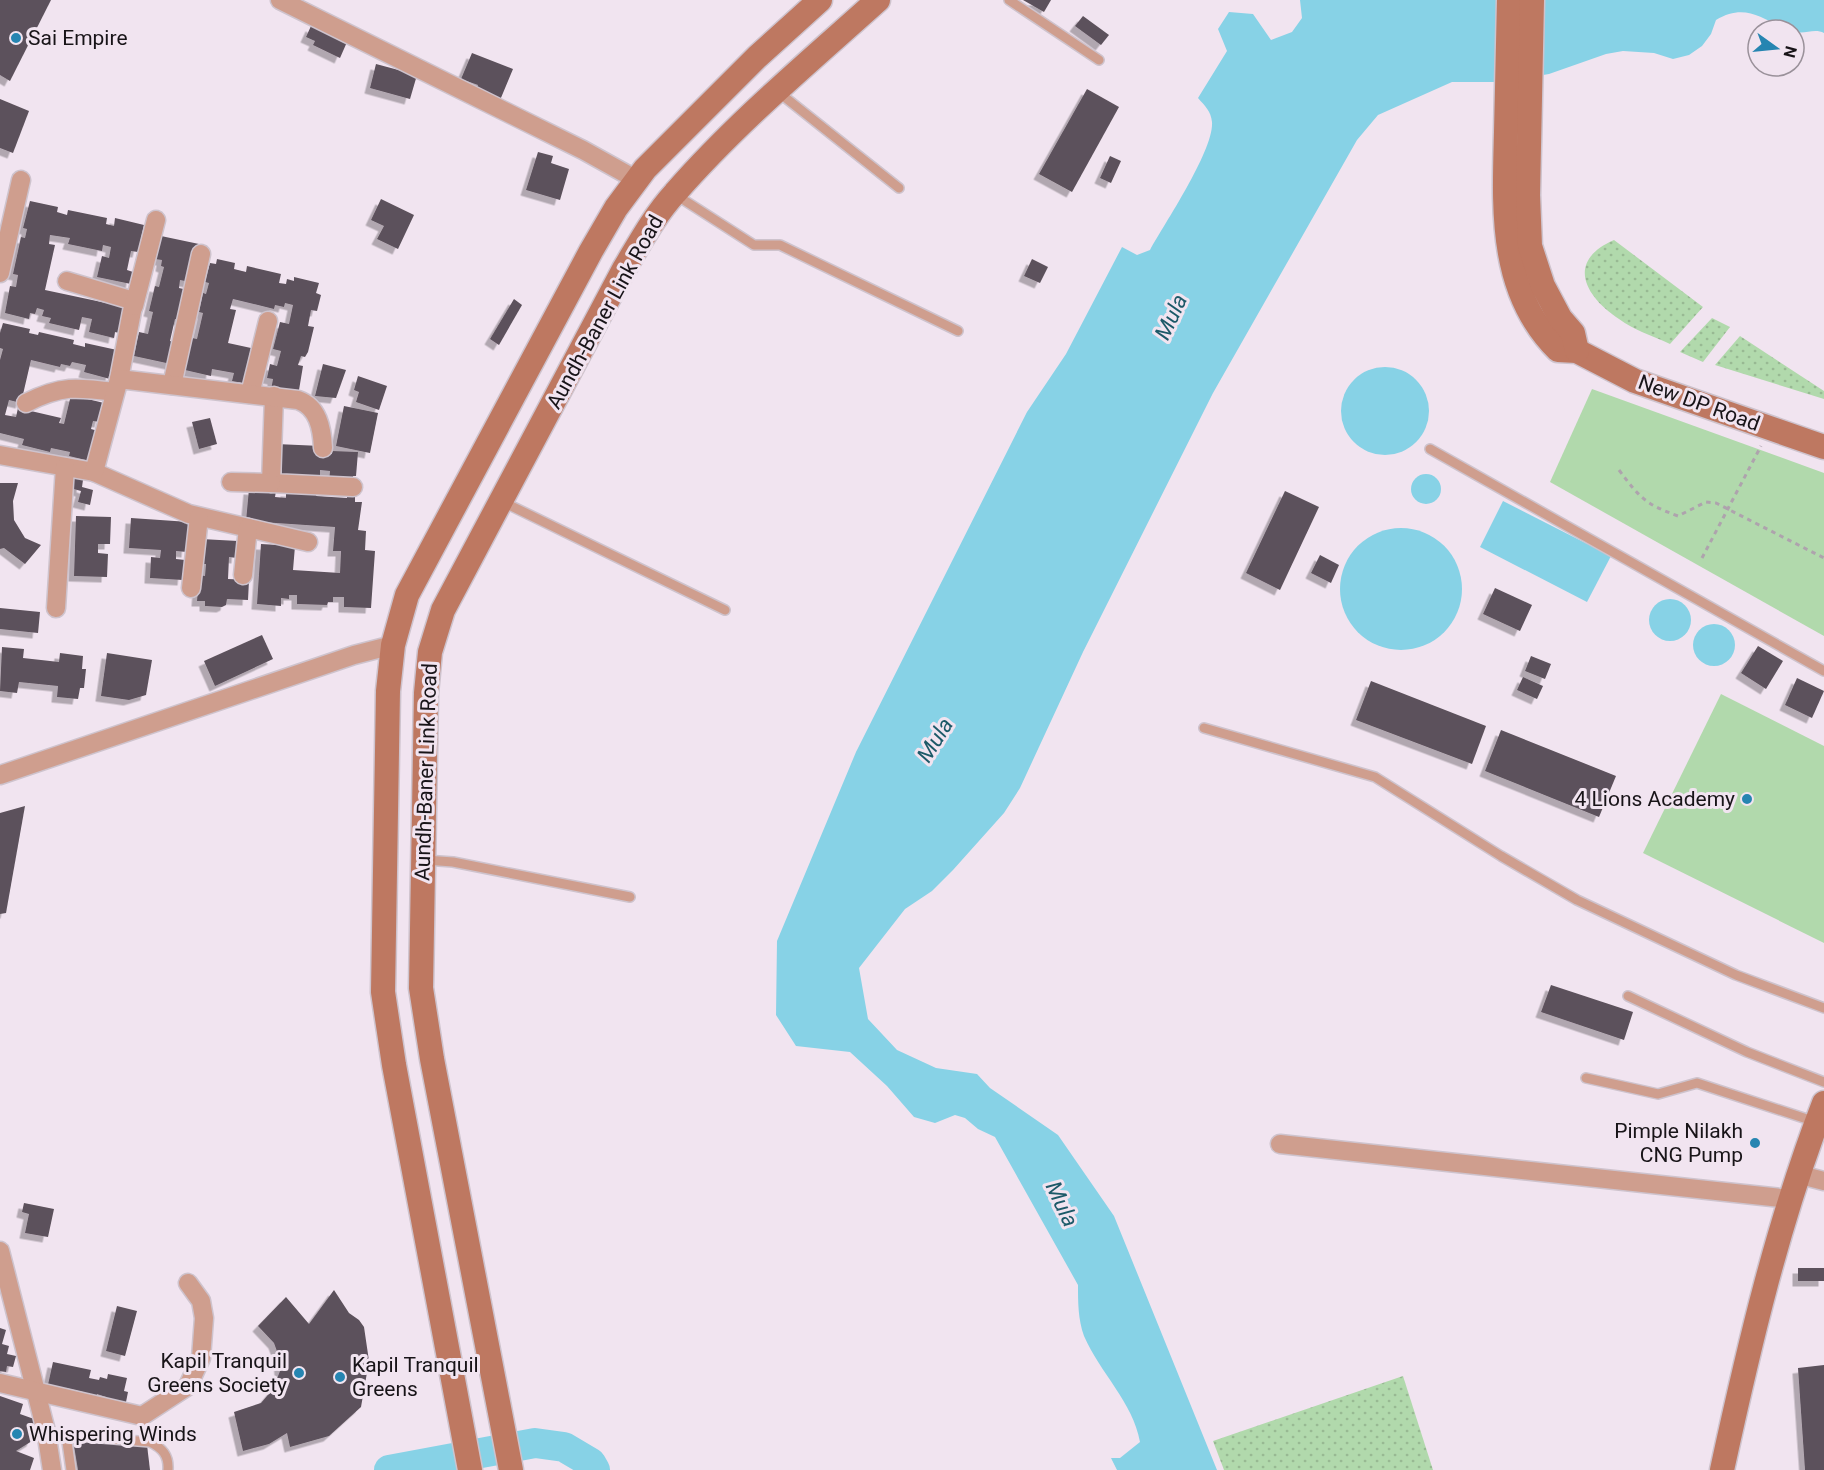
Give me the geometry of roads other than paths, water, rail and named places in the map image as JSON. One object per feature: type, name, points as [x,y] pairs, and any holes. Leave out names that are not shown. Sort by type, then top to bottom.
[{"type":"main road","name":"Aundh-Baner Link Road","points":[[470,1470],[394,1065],[383,992],[388,691],[393,645],[407,595],[591,250],[637,180],[645,169],[757,57],[820,0]]},
{"type":"main road","name":"Aundh-Baner Link Road","points":[[511,1470],[432,1059],[421,988],[426,693],[430,652],[443,610],[624,269],[674,194],[777,91],[878,0]]},
{"type":"main road","points":[[1509,0],[1516,195]]},
{"type":"main road","points":[[1516,195],[1532,0]]},
{"type":"main road","name":"New DP Road","points":[[1516,195],[1508,249],[1522,296],[1546,338],[1558,350],[1577,351],[1635,381],[1824,447]]},
{"type":"main road","points":[[393,645],[430,652]]},
{"type":"main road","points":[[1722,1470],[1744,1369],[1790,1199],[1820,1113]]},
{"type":"street","points":[[280,0],[573,145],[637,180]]},
{"type":"street","points":[[0,273],[21,180]]},
{"type":"street","points":[[94,472],[156,220]]},
{"type":"street","points":[[172,385],[201,254]]},
{"type":"street","points":[[67,281],[129,298],[134,301],[135,306]]},
{"type":"street","points":[[250,394],[268,321]]},
{"type":"street","points":[[26,403],[51,390],[117,386],[172,385],[274,396],[309,404],[319,421],[323,448]]},
{"type":"street","points":[[271,483],[274,396]]},
{"type":"street","points":[[0,455],[94,472],[199,517],[308,542]]},
{"type":"street","points":[[56,608],[64,467]]},
{"type":"street","points":[[231,482],[353,487]]},
{"type":"street","points":[[191,588],[199,517]]},
{"type":"street","points":[[243,575],[248,528]]},
{"type":"street","points":[[0,775],[354,655],[393,645]]},
{"type":"street","points":[[1280,1144],[1790,1199]]},
{"type":"street","points":[[1797,1174],[1824,1181]]},
{"type":"street","points":[[0,1251],[46,1431],[52,1470]]},
{"type":"street","points":[[0,1383],[142,1416],[188,1386],[201,1358],[204,1318],[201,1301],[188,1283]]},
{"type":"lane","points":[[1009,0],[1099,60]]},
{"type":"lane","points":[[777,91],[899,188]]},
{"type":"lane","points":[[674,194],[754,245],[780,245],[958,331]]},
{"type":"lane","points":[[1430,449],[1824,671]]},
{"type":"lane","points":[[501,501],[725,610]]},
{"type":"lane","points":[[1204,728],[1375,777],[1501,856],[1577,900],[1751,982],[1824,1008]]},
{"type":"lane","points":[[422,860],[453,862],[630,897]]},
{"type":"lane","points":[[1628,996],[1764,1059],[1824,1082]]},
{"type":"lane","points":[[1586,1078],[1658,1094],[1697,1083],[1820,1113]]},
{"type":"lane","points":[[71,1470],[66,1435],[150,1442],[162,1448],[169,1462],[168,1470]]},
{"type":"water","name":"Mula","points":[[1300,0],[1824,0],[1824,33],[1806,32],[1806,18],[1763,18],[1738,12],[1716,20],[1711,34],[1702,46],[1689,55],[1673,59],[1654,53],[1623,51],[1606,54],[1549,74],[1501,82],[1452,82],[1378,115],[1357,140],[1213,393],[1083,652],[1020,788],[1004,813],[953,870],[932,891],[905,909],[859,968],[868,1019],[897,1050],[936,1068],[977,1074],[990,1088],[1058,1135],[1114,1216],[1217,1470],[1117,1470],[1111,1458],[1120,1458],[1140,1442],[1136,1427],[1131,1414],[1084,1336],[1079,1317],[1078,1285],[995,1137],[978,1129],[965,1118],[955,1115],[935,1123],[914,1117],[887,1086],[850,1052],[796,1046],[776,1015],[777,941],[856,752],[1027,412],[1066,354],[1122,247],[1137,255],[1150,250],[1197,168],[1211,134],[1212,122],[1209,112],[1198,98],[1227,51],[1218,29],[1229,12],[1253,14],[1271,40],[1292,32],[1302,18]]},
{"type":"water","points":[[1385,367],[1402,371],[1416,380],[1425,394],[1429,411],[1425,428],[1416,442],[1402,451],[1385,455],[1368,451],[1354,442],[1345,428],[1341,411],[1345,394],[1354,380],[1368,371]]},
{"type":"water","points":[[1426,474],[1436,479],[1441,489],[1436,499],[1426,504],[1416,499],[1411,489],[1416,479]]},
{"type":"water","points":[[1503,501],[1611,556],[1587,602],[1480,547]]},
{"type":"water","points":[[1401,528],[1424,533],[1435,538],[1444,546],[1452,555],[1457,566],[1462,589],[1457,612],[1452,623],[1444,632],[1435,640],[1424,645],[1401,650],[1378,645],[1367,640],[1358,632],[1350,623],[1345,612],[1340,589],[1345,566],[1350,555],[1358,546],[1367,538],[1378,533]]},
{"type":"water","points":[[1670,599],[1678,600],[1685,605],[1690,612],[1690,628],[1685,635],[1678,640],[1670,641],[1662,640],[1655,635],[1650,628],[1649,620],[1650,612],[1655,605],[1662,600]]},
{"type":"water","points":[[1714,624],[1722,625],[1729,630],[1734,637],[1734,653],[1729,660],[1722,665],[1714,666],[1706,665],[1699,660],[1694,653],[1693,645],[1694,637],[1699,630],[1706,625]]},
{"type":"waterway","points":[[389,1470],[535,1443],[564,1447],[591,1463],[595,1470]]},
{"type":"place","name":"Sai Empire","points":[[16,38]]},
{"type":"place","name":"4 Lions Academy","points":[[1747,799]]},
{"type":"place","name":"Pimple Nilakh CNG Pump","points":[[1755,1143]]},
{"type":"place","name":"Kapil Tranquil Greens Society","points":[[299,1373]]},
{"type":"place","name":"Kapil Tranquil Greens","points":[[340,1377]]},
{"type":"place","name":"Whispering Winds","points":[[17,1434]]}]
